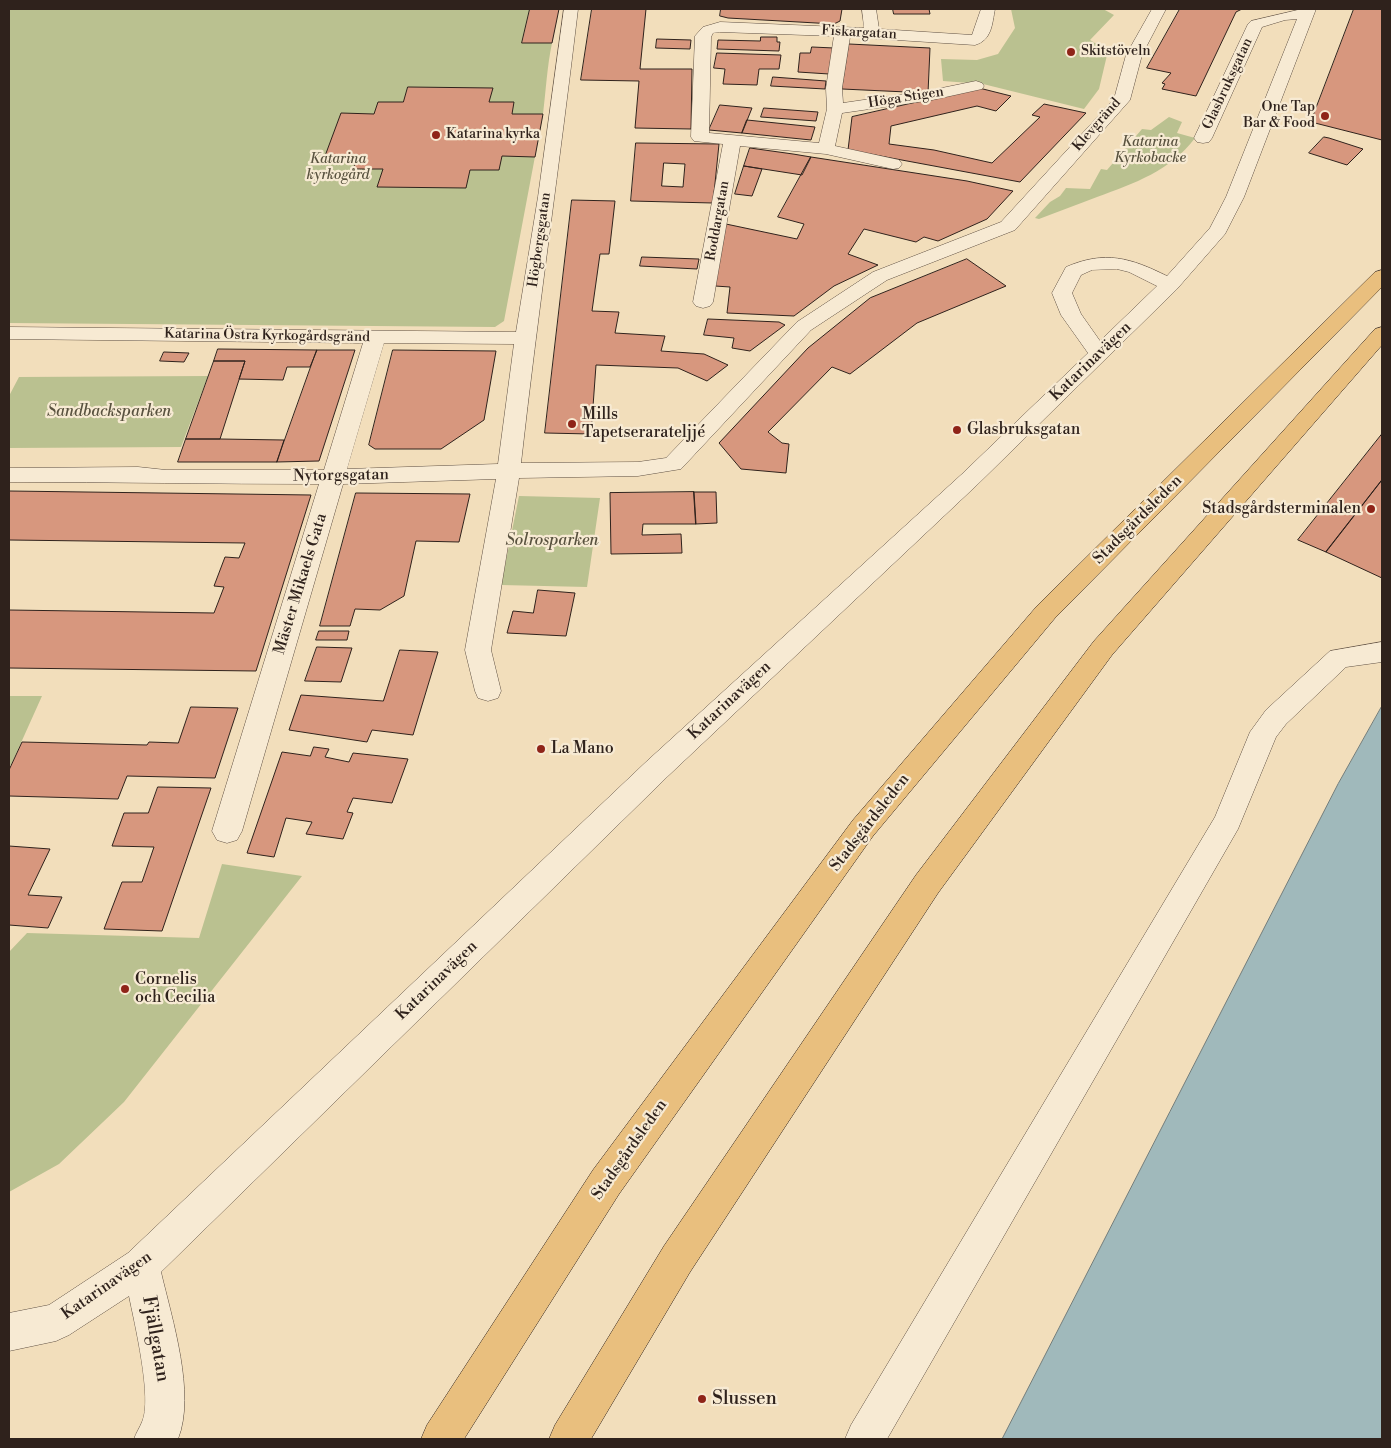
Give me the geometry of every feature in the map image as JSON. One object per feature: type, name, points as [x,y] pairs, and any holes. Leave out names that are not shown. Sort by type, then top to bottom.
[{"type":"main road","name":"Stadsgårdsleden","points":[[441,1439],[606,1182],[863,828],[1046,612],[1382,276]]},
{"type":"main road","points":[[569,1439],[677,1259],[927,884],[1103,648],[1382,333]]},
{"type":"street","name":"Högbergsgatan","points":[[488,691],[478,650],[510,471],[525,338],[547,196],[571,9]]},
{"type":"street","points":[[869,9],[872,33]]},
{"type":"street","name":"Fiskargatan","points":[[732,140],[700,137],[702,36],[708,30],[720,27],[872,33],[975,40],[980,36],[988,9]]},
{"type":"street","name":"Klevgränd","points":[[673,464],[804,326],[880,276],[1008,226],[1122,100],[1134,56],[1160,9]]},
{"type":"street","name":"Glasbruksgatan","points":[[1203,138],[1256,24],[1308,11]]},
{"type":"street","name":"Katarinavägen","points":[[9,1332],[56,1322],[140,1266],[656,769],[970,480],[1170,285],[1218,230],[1235,197],[1308,11]]},
{"type":"street","points":[[826,149],[835,109],[834,88],[842,44],[842,32]]},
{"type":"street","name":"Höga Stigen","points":[[835,109],[932,95],[976,86]]},
{"type":"street","points":[[732,140],[826,149],[893,164]]},
{"type":"street","name":"Roddargatan","points":[[703,302],[732,140]]},
{"type":"street","points":[[1099,354],[1071,315],[1062,293],[1073,271],[1089,264],[1117,263],[1136,268],[1170,285]]},
{"type":"street","name":"Katarina Östra Kyrkogårdsgränd","points":[[10,335],[525,338]]},
{"type":"street","name":"Mäster Mikaels Gata","points":[[227,831],[375,337]]},
{"type":"street","name":"Nytorgsgatan","points":[[9,475],[138,474],[166,477],[333,477],[638,469],[673,464]]},
{"type":"street","points":[[865,1439],[1228,821],[1264,732],[1276,717],[1339,658],[1382,652]]},
{"type":"street","name":"Fjällgatan","points":[[140,1266],[160,1350],[165,1399],[162,1429],[154,1439]]},
{"type":"green space","name":"Katarina kyrkogård","points":[[9,9],[530,9],[522,43],[552,43],[543,114],[504,321],[495,327],[9,323]]},
{"type":"green space","points":[[1011,9],[1103,9],[1114,15],[1090,40],[1108,51],[1099,89],[1084,109],[983,84],[943,81],[941,59],[977,60],[998,54],[1015,28]]},
{"type":"green space","name":"Katarina Kyrkobacke","points":[[1169,117],[1182,122],[1177,133],[1195,138],[1174,159],[1151,175],[1125,187],[1039,219],[1035,218],[1050,202],[1060,196],[1066,188],[1090,189],[1101,169],[1107,170],[1142,129],[1151,130]]},
{"type":"green space","name":"Sandbacksparken","points":[[208,376],[181,447],[9,448],[9,396],[19,377]]},
{"type":"green space","name":"Solrosparken","points":[[519,496],[600,498],[587,587],[501,585]]},
{"type":"green space","points":[[9,696],[42,696],[11,765],[9,765]]},
{"type":"green space","points":[[222,864],[302,876],[124,1102],[59,1164],[9,1192],[9,952],[27,933],[199,938]]},
{"type":"water","points":[[1382,706],[1382,1439],[1002,1439],[1338,784]]},
{"type":"building","points":[[530,9],[559,9],[552,43],[522,43]]},
{"type":"building","points":[[592,9],[646,9],[640,69],[692,69],[691,129],[635,128],[639,81],[581,80]]},
{"type":"building","points":[[721,9],[842,9],[840,21],[834,24],[728,18],[720,16]]},
{"type":"building","points":[[893,9],[929,9],[930,14],[894,14]]},
{"type":"building","points":[[1180,9],[1242,9],[1236,12],[1196,96],[1162,89],[1165,84],[1162,83],[1171,73],[1147,68]]},
{"type":"building","points":[[1354,9],[1382,9],[1382,140],[1311,122]]},
{"type":"building","points":[[761,37],[777,37],[777,42],[780,42],[779,51],[717,49],[718,40],[760,41]]},
{"type":"building","points":[[657,39],[691,40],[690,49],[656,48]]},
{"type":"building","points":[[849,44],[930,48],[928,93],[842,89]]},
{"type":"building","points":[[812,47],[834,48],[829,74],[798,72],[800,53],[810,53]]},
{"type":"building","points":[[717,53],[781,55],[779,69],[759,69],[757,85],[723,84],[725,69],[714,68]]},
{"type":"building","points":[[773,77],[826,81],[825,89],[771,86]]},
{"type":"building","name":"Katarina kyrka","points":[[408,87],[493,88],[489,102],[514,102],[512,114],[543,114],[535,157],[502,156],[499,170],[470,170],[466,188],[377,187],[383,169],[353,169],[358,156],[325,156],[341,113],[374,114],[378,102],[403,102]]},
{"type":"building","points":[[979,88],[1011,96],[996,111],[977,106],[891,126],[889,144],[934,150],[992,163],[1040,117],[1032,115],[1044,104],[1086,113],[1020,182],[848,150],[852,117]]},
{"type":"building","points":[[720,105],[752,108],[742,133],[709,130]]},
{"type":"building","points":[[764,108],[818,112],[816,121],[761,117]]},
{"type":"building","points":[[747,120],[815,127],[811,140],[742,133]]},
{"type":"building","points":[[1324,137],[1363,149],[1347,165],[1309,153]]},
{"type":"building","points":[[636,143],[719,144],[713,203],[631,201]],"holes":[[[664,163],[685,164],[683,187],[662,186]]]},
{"type":"building","points":[[750,148],[811,157],[802,175],[744,166]]},
{"type":"building","points":[[811,157],[967,181],[1013,191],[987,219],[938,241],[924,237],[916,242],[864,229],[848,254],[878,265],[834,286],[794,316],[727,313],[730,287],[715,286],[726,224],[797,239],[804,224],[778,217]]},
{"type":"building","points":[[744,166],[762,169],[752,196],[735,194]]},
{"type":"building","points":[[572,200],[615,201],[609,254],[600,254],[592,311],[619,312],[615,333],[665,336],[661,351],[704,354],[728,365],[707,381],[678,368],[596,365],[591,434],[545,433]]},
{"type":"building","points":[[642,257],[699,259],[697,269],[640,266]]},
{"type":"building","points":[[967,259],[1006,286],[917,323],[850,374],[832,367],[768,432],[782,443],[789,444],[786,473],[741,469],[719,443],[808,348],[870,298]]},
{"type":"building","points":[[708,319],[779,322],[785,325],[750,351],[732,348],[734,338],[704,335]]},
{"type":"building","points":[[218,349],[317,350],[310,367],[287,367],[283,380],[239,379],[245,361],[214,361]]},
{"type":"building","points":[[317,350],[355,350],[319,461],[277,462]]},
{"type":"building","points":[[393,350],[496,351],[484,420],[441,449],[375,449],[369,445]]},
{"type":"building","points":[[164,352],[189,353],[184,362],[160,361]]},
{"type":"building","points":[[214,361],[245,361],[220,439],[186,439]]},
{"type":"building","points":[[1382,434],[1382,480],[1326,552],[1298,540]]},
{"type":"building","points":[[186,439],[284,440],[277,462],[178,462]]},
{"type":"building","name":"Stadsgårdsterminalen","points":[[1382,480],[1382,578],[1326,552]]},
{"type":"building","points":[[9,491],[311,495],[256,671],[9,668],[9,610],[214,613],[224,587],[214,586],[225,557],[239,558],[245,543],[9,540]]},
{"type":"building","points":[[694,492],[696,524],[643,524],[642,535],[681,534],[682,553],[611,554],[610,493]]},
{"type":"building","points":[[694,492],[716,492],[717,523],[696,524]]},
{"type":"building","points":[[356,493],[470,494],[459,542],[416,541],[404,596],[380,610],[355,609],[350,626],[320,626]]},
{"type":"building","points":[[538,590],[575,593],[566,636],[507,633],[513,611],[533,613]]},
{"type":"building","points":[[319,631],[349,631],[347,640],[316,640]]},
{"type":"building","points":[[317,647],[352,648],[341,682],[305,681]]},
{"type":"building","points":[[400,650],[438,652],[413,735],[372,730],[367,742],[289,730],[301,695],[383,701]]},
{"type":"building","points":[[191,707],[238,708],[215,778],[127,776],[118,799],[9,796],[9,770],[22,742],[147,745],[149,742],[178,743]]},
{"type":"building","points":[[314,747],[329,749],[325,757],[349,762],[353,753],[408,759],[392,803],[353,798],[347,812],[353,813],[343,839],[306,834],[312,822],[286,818],[274,857],[247,853],[282,752],[310,756]]},
{"type":"building","points":[[158,787],[211,788],[162,931],[104,929],[122,882],[142,882],[154,847],[112,846],[124,813],[148,813]]},
{"type":"building","points":[[9,846],[50,849],[28,895],[62,897],[48,928],[9,925]]},
{"type":"place","name":"Skitstöveln","points":[[1071,52]]},
{"type":"place","name":"One Tap Bar & Food","points":[[1325,116]]},
{"type":"place","name":"Katarina kyrka","points":[[436,135]]},
{"type":"place","name":"Mills Tapetserarateljjé","points":[[572,424]]},
{"type":"place","name":"Glasbruksgatan","points":[[957,430]]},
{"type":"place","name":"Stadsgårdsterminalen","points":[[1371,509]]},
{"type":"place","name":"La Mano","points":[[541,749]]},
{"type":"place","name":"Cornelis och Cecilia","points":[[125,989]]},
{"type":"place","name":"Slussen","points":[[702,1399]]}]
